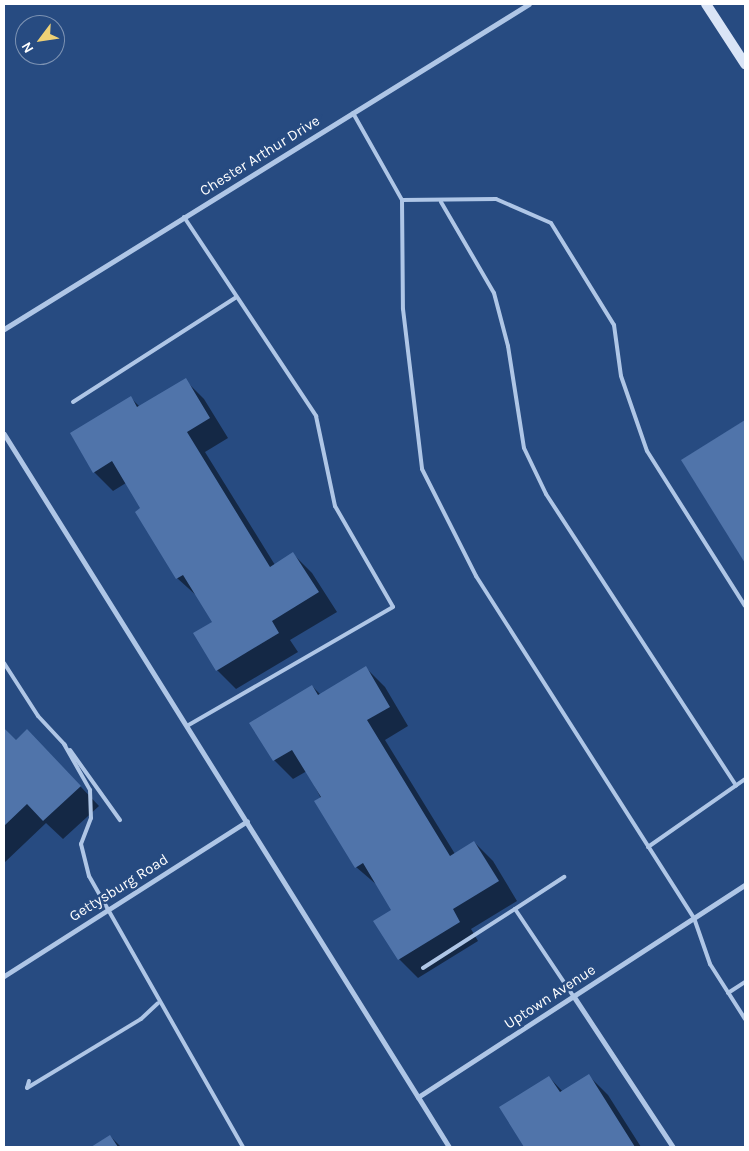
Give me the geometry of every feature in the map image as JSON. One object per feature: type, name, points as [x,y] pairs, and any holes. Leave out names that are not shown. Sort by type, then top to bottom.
[{"type":"main road","points":[[706,4],[745,64]]},
{"type":"street","name":"Chester Arthur Drive","points":[[4,328],[529,4]]},
{"type":"street","points":[[4,434],[248,821],[449,1147]]},
{"type":"street","name":"Gettysburg Road","points":[[4,976],[248,821]]},
{"type":"street","name":"Uptown Avenue","points":[[418,1097],[745,885]]},
{"type":"street","points":[[574,996],[673,1147]]},
{"type":"lane","points":[[353,113],[402,200],[403,309],[422,468],[476,576],[694,918],[710,964],[745,1019]]},
{"type":"lane","points":[[402,200],[441,202],[496,199],[551,223],[614,325],[621,376],[646,451],[745,606]]},
{"type":"lane","points":[[441,202],[494,293],[508,346],[524,448],[546,494],[736,786]]},
{"type":"lane","points":[[184,217],[235,298],[316,416],[335,506],[393,607],[187,726]]},
{"type":"lane","points":[[73,402],[235,298]]},
{"type":"lane","points":[[4,663],[38,716],[94,778],[120,820]]},
{"type":"lane","points":[[64,744],[90,790],[91,818],[81,844],[89,876],[133,948],[158,1003],[243,1147]]},
{"type":"lane","points":[[648,847],[745,779]]},
{"type":"lane","points":[[423,968],[564,876]]},
{"type":"lane","points":[[515,909],[574,996]]},
{"type":"lane","points":[[728,993],[745,982]]},
{"type":"lane","points":[[29,1081],[27,1088],[142,1019],[158,1003]]},
{"type":"building","points":[[186,378],[210,418],[187,432],[270,567],[293,552],[319,592],[272,621],[279,633],[216,671],[193,633],[212,622],[183,575],[176,579],[135,512],[140,508],[112,461],[93,473],[70,433],[131,396],[137,407]]},
{"type":"building","points":[[745,420],[745,563],[681,460]]},
{"type":"building","points":[[366,666],[390,707],[367,720],[450,856],[474,841],[499,881],[453,909],[460,922],[398,960],[373,921],[391,910],[363,863],[355,868],[314,801],[321,797],[292,750],[273,761],[249,723],[312,685],[318,695]]},
{"type":"building","points":[[4,728],[16,740],[27,729],[81,786],[43,821],[27,804],[4,826]]},
{"type":"building","points":[[589,1074],[635,1147],[524,1147],[499,1107],[549,1076],[560,1092]]},
{"type":"building","points":[[110,1135],[118,1147],[91,1147]]}]
